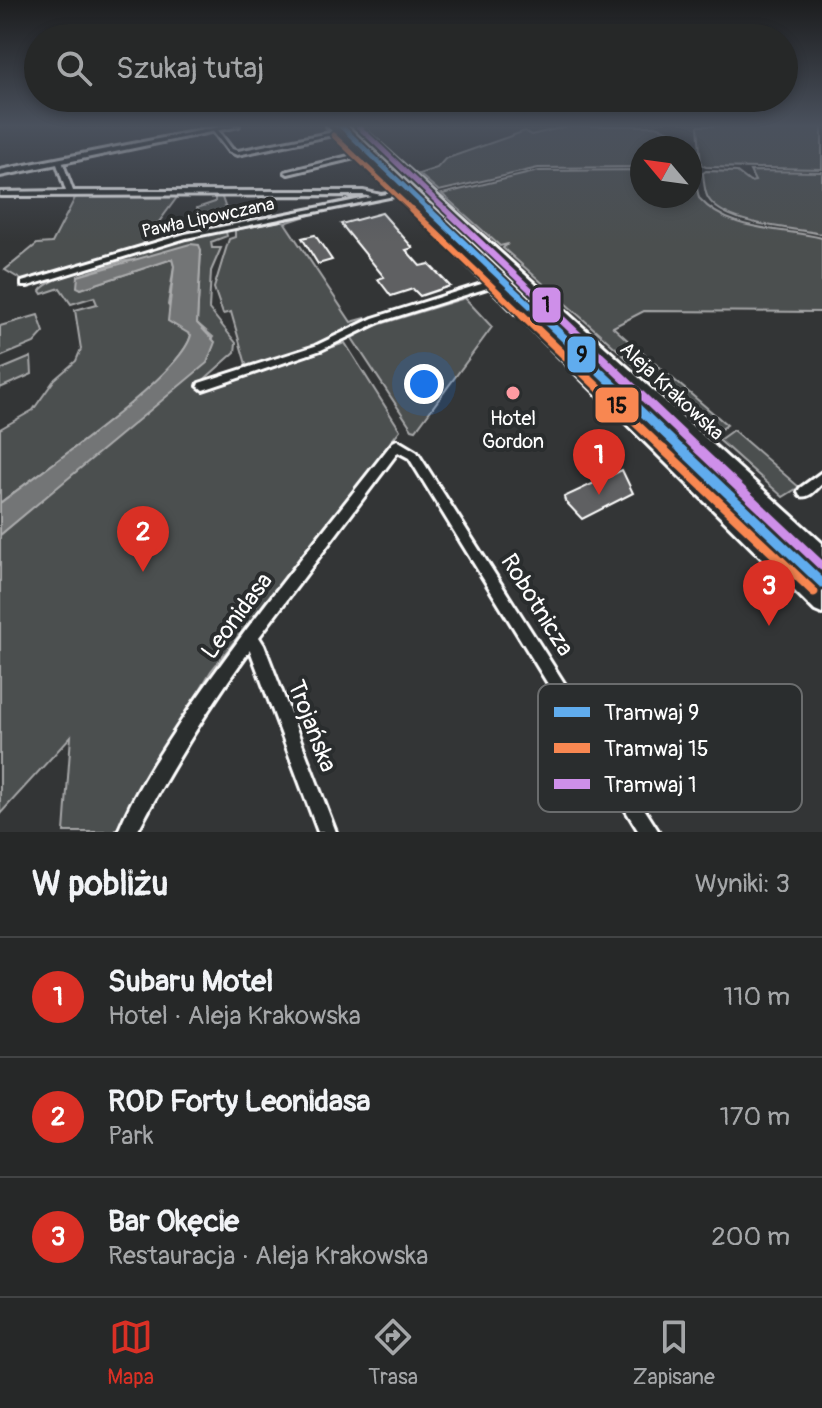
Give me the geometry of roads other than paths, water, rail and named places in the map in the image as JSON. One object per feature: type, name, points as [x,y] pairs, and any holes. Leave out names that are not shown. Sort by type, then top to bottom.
[{"type":"main road","points":[[0,173],[40,165]]},
{"type":"main road","points":[[371,165],[822,604]]},
{"type":"main road","name":"Aleja Krakowska","points":[[397,165],[822,556]]},
{"type":"street","points":[[60,165],[70,194]]},
{"type":"street","points":[[288,172],[319,165]]},
{"type":"street","points":[[0,194],[301,192],[363,193],[380,198]]},
{"type":"street","name":"Pawła Lipowczana","points":[[25,284],[177,238],[400,194]]},
{"type":"street","points":[[203,386],[346,336],[376,320],[494,283]]},
{"type":"street","name":"Leonidasa","points":[[127,832],[174,747],[249,638],[397,445],[404,448]]},
{"type":"street","name":"Robotnicza","points":[[404,448],[413,455],[447,507],[558,684]]},
{"type":"street","points":[[804,492],[821,481]]},
{"type":"street","name":"Trojańska","points":[[249,638],[259,651],[327,832]]},
{"type":"street","name":"Robotnicza","points":[[638,812],[650,832]]},
{"type":"tram line","name":"15","points":[[364,165],[814,592]]},
{"type":"tram line","name":"9","points":[[382,165],[822,583]]},
{"type":"tram line","name":"1","points":[[399,165],[822,566]]},
{"type":"place","name":"Hotel Gordon","points":[[513,393]]},
{"type":"place","name":"Subaru Motel","points":[[599,495]]},
{"type":"place","name":"ROD Forty Leonidasa","points":[[143,572]]},
{"type":"place","name":"Bar Okęcie","points":[[769,626]]}]
